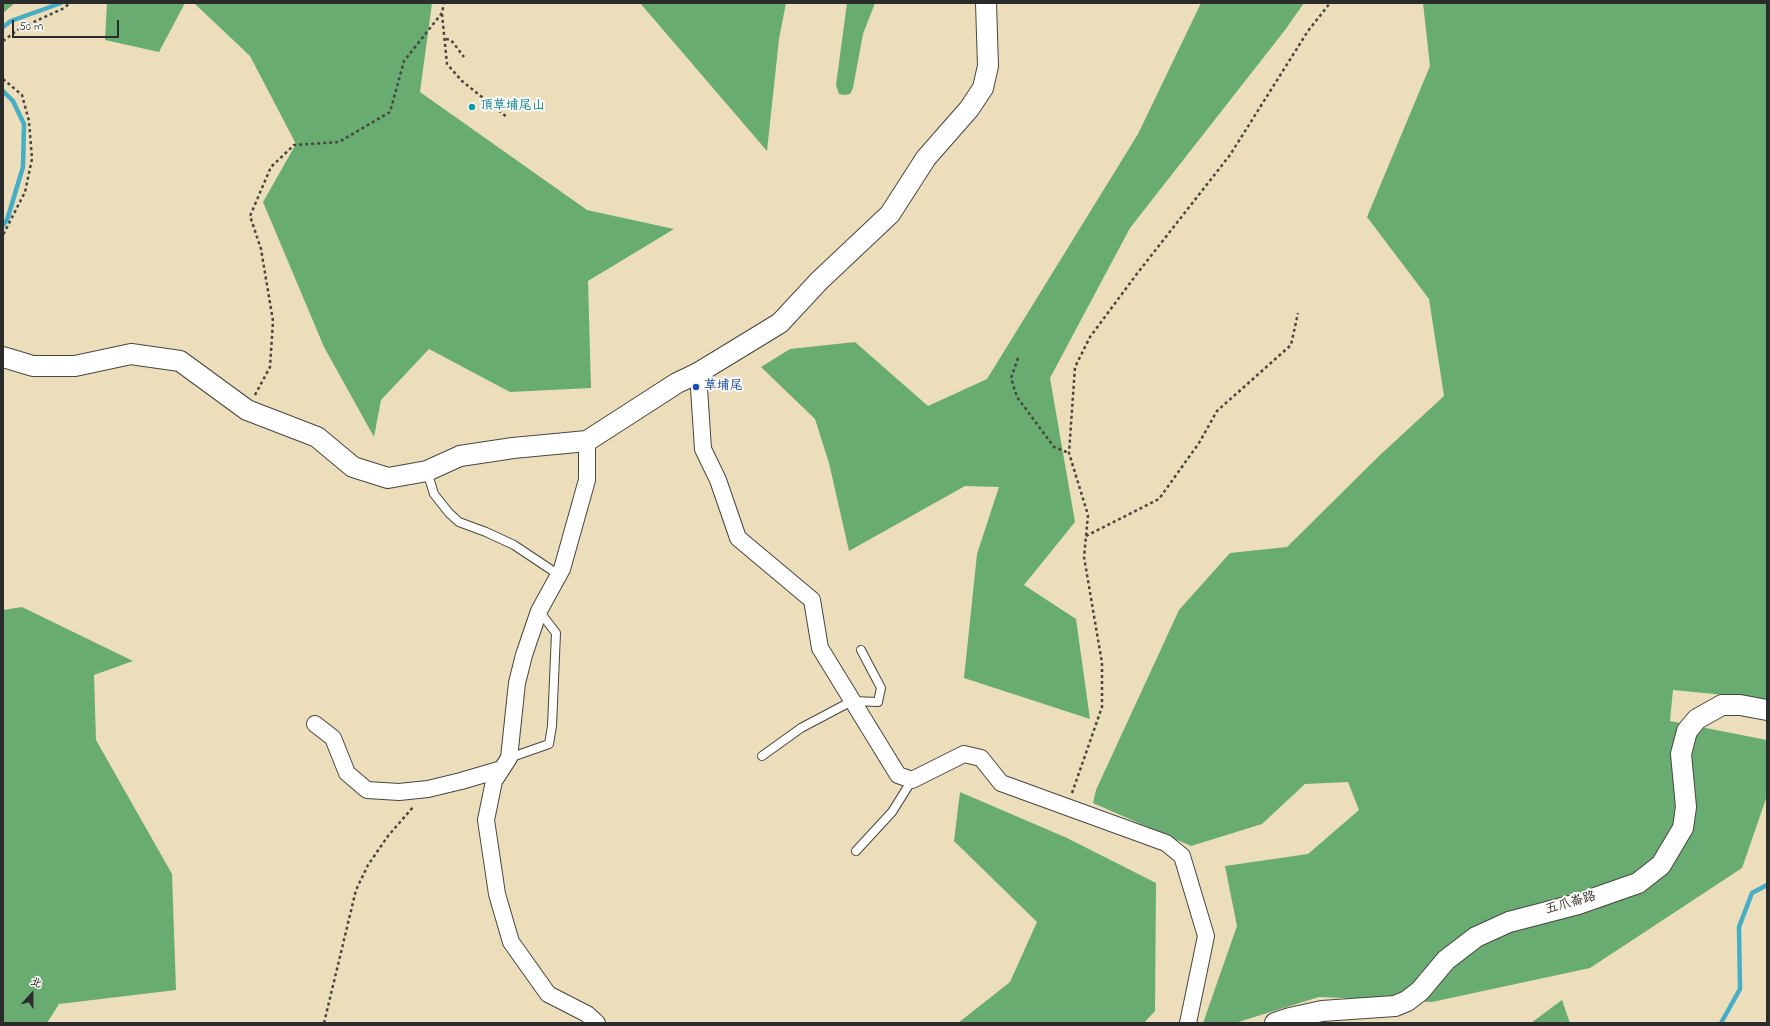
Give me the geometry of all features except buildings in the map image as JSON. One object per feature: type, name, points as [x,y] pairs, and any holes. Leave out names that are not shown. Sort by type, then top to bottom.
[{"type":"street","points":[[3,357],[33,366],[75,366],[131,354],[180,361],[247,410],[317,437],[352,467],[388,478],[427,471],[460,456],[513,448],[587,440],[676,383],[698,373],[780,323],[819,280],[890,214],[926,158],[969,109],[983,88],[988,66],[986,3]]},
{"type":"street","points":[[698,373],[703,449],[718,480],[738,538],[812,600],[820,648],[898,775],[912,780],[964,754],[981,758],[1001,783],[1166,843],[1182,856],[1206,936],[1188,1023]]},
{"type":"street","points":[[587,440],[587,480],[562,569],[539,611],[524,655],[516,683],[506,763],[494,781],[486,820],[497,894],[511,942],[548,994],[587,1014],[597,1023]]},
{"type":"street","name":"五爪崙路","points":[[1275,1023],[1322,1011],[1395,1006],[1408,1001],[1420,991],[1446,960],[1476,937],[1509,922],[1578,904],[1638,883],[1661,865],[1683,828],[1686,807],[1681,754],[1687,731],[1697,719],[1722,705],[1740,704],[1767,710]]},
{"type":"street","points":[[315,724],[333,738],[347,773],[367,790],[399,792],[428,789],[461,781],[506,763]]},
{"type":"lane","points":[[427,471],[434,494],[449,513],[459,522],[514,545],[559,575]]},
{"type":"lane","points":[[506,763],[549,744],[552,726],[556,633],[539,611]]},
{"type":"lane","points":[[762,756],[801,728],[852,701],[878,702],[881,688],[861,650]]},
{"type":"lane","points":[[856,851],[892,812],[912,780]]},
{"type":"path","points":[[3,41],[19,29],[64,8],[70,3]]},
{"type":"path","points":[[444,3],[442,13],[446,40],[447,64],[462,81],[508,118]]},
{"type":"path","points":[[1067,806],[1102,707],[1102,663],[1084,557],[1088,515],[1068,453],[1075,367],[1090,337],[1230,155],[1308,31],[1330,3]]},
{"type":"path","points":[[247,410],[270,367],[273,321],[261,250],[250,216],[271,167],[294,145],[339,142],[390,112],[404,60],[442,13]]},
{"type":"path","points":[[446,40],[451,40],[464,57]]},
{"type":"path","points":[[3,79],[22,95],[29,121],[32,159],[25,192],[3,235]]},
{"type":"path","points":[[1086,537],[1159,499],[1199,444],[1217,411],[1291,345],[1298,312]]},
{"type":"path","points":[[1018,358],[1011,378],[1017,397],[1054,447],[1068,453]]},
{"type":"path","points":[[324,1023],[356,890],[368,865],[388,836],[428,789]]},
{"type":"green space","points":[[3,3],[15,3],[3,13]]},
{"type":"green space","points":[[107,3],[185,3],[159,52],[105,40]]},
{"type":"green space","points":[[194,3],[432,3],[420,92],[587,210],[674,229],[588,281],[591,388],[510,392],[429,349],[381,400],[374,437],[324,347],[263,202],[296,144],[250,56]]},
{"type":"green space","points":[[640,3],[786,3],[779,39],[767,151]]},
{"type":"green space","points":[[847,3],[875,3],[863,34],[853,88],[850,94],[844,95],[839,94],[836,85]]},
{"type":"green space","points":[[1201,3],[1304,3],[1285,30],[1130,228],[1050,378],[1075,522],[1024,585],[1076,619],[1090,719],[964,678],[977,554],[999,487],[965,486],[849,551],[829,463],[815,419],[761,367],[790,349],[855,342],[928,406],[987,379],[1138,134]]},
{"type":"green space","points":[[1423,3],[1767,3],[1767,699],[1673,690],[1670,721],[1767,740],[1767,796],[1742,868],[1590,968],[1432,1002],[1319,997],[1235,1023],[1203,1023],[1237,926],[1225,866],[1308,854],[1359,810],[1348,782],[1305,784],[1262,824],[1191,846],[1093,803],[1096,790],[1179,610],[1230,553],[1287,547],[1380,455],[1444,396],[1429,299],[1367,217],[1430,66]]},
{"type":"green space","points":[[22,607],[133,661],[94,675],[96,740],[172,874],[176,990],[59,1004],[47,1023],[3,1023],[3,610]]},
{"type":"green space","points":[[960,792],[1067,838],[1156,883],[1155,1011],[1144,1023],[958,1023],[1010,982],[1037,922],[954,841]]},
{"type":"green space","points":[[1562,1000],[1570,1023],[1531,1023]]},
{"type":"waterway","points":[[3,27],[11,21],[61,3]]},
{"type":"waterway","points":[[3,91],[13,101],[24,124],[23,167],[7,220],[3,225]]},
{"type":"waterway","points":[[1721,1023],[1740,989],[1739,927],[1752,893],[1767,885]]},
{"type":"place","name":"頂草埔尾山","points":[[472,107]]},
{"type":"place","name":"草埔尾","points":[[696,387]]}]
